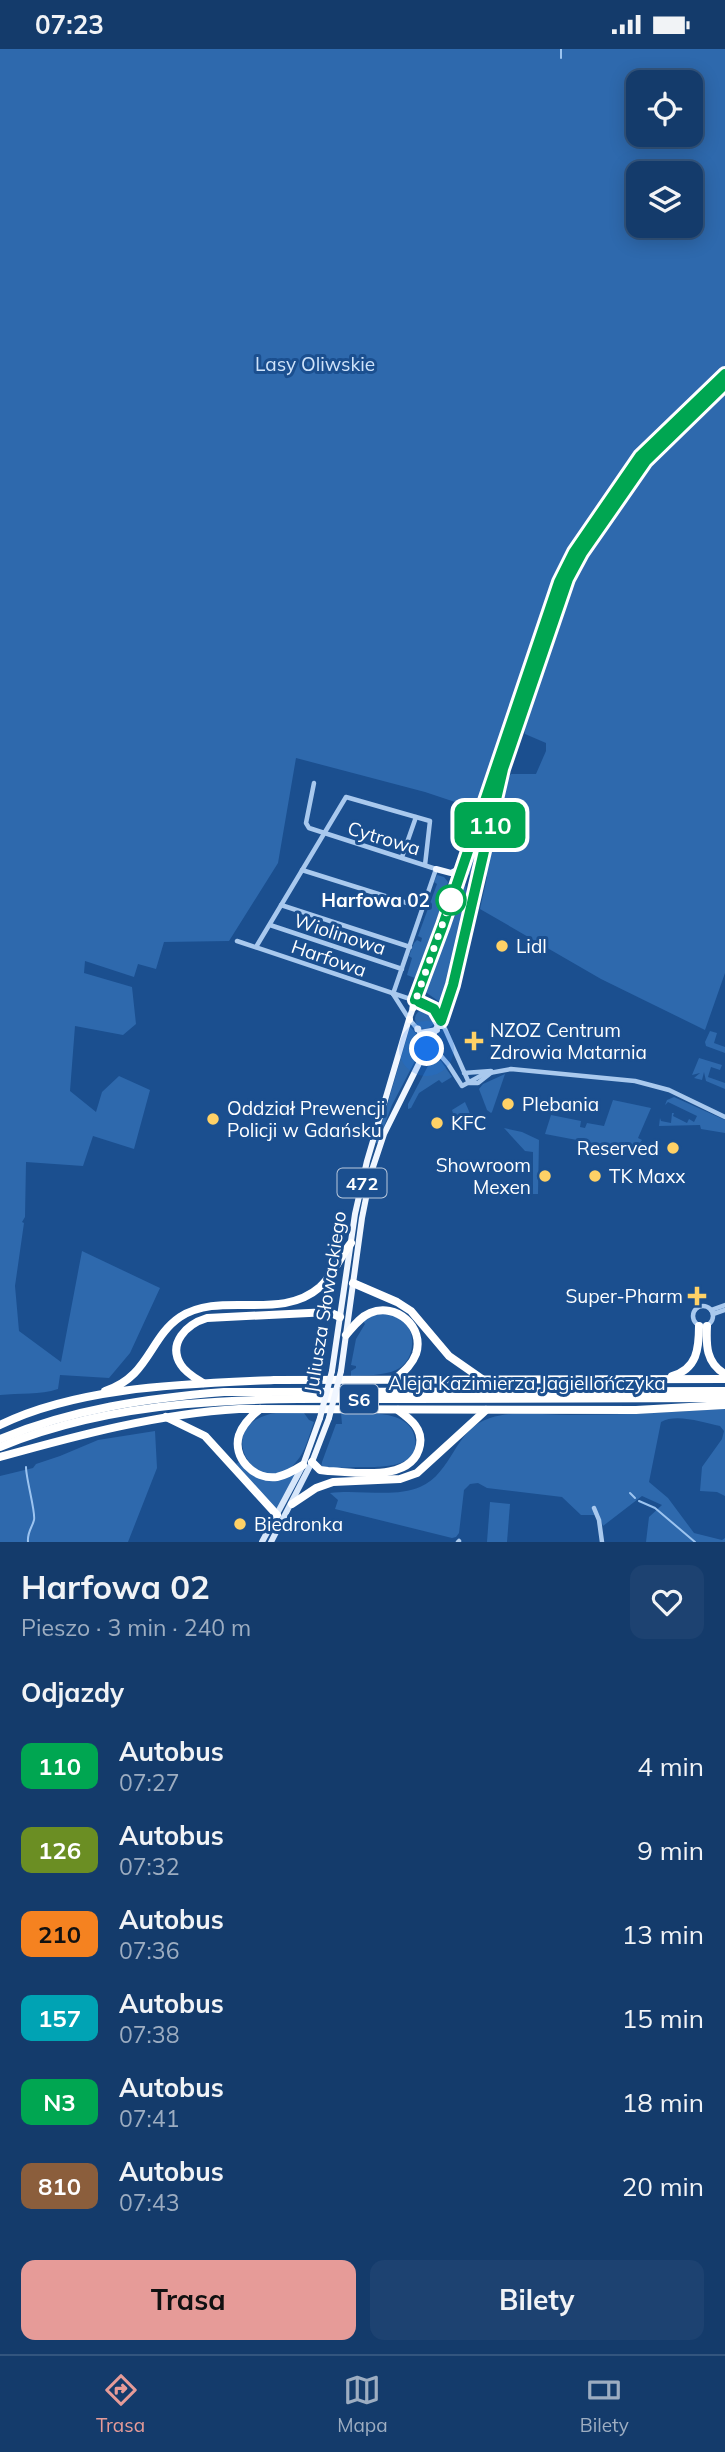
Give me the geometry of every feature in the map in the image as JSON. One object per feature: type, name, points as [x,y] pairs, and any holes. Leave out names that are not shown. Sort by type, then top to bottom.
[{"type":"highway","points":[[90,1398],[119,1386],[131,1377],[169,1326],[181,1316],[204,1308],[281,1304],[303,1298],[328,1279],[351,1243]]},
{"type":"highway","points":[[353,1283],[405,1306],[418,1317],[449,1356],[482,1379]]},
{"type":"highway","points":[[346,1335],[363,1317],[374,1311],[393,1311],[405,1317],[415,1330],[417,1349],[410,1365],[394,1380]]},
{"type":"highway","points":[[202,1383],[186,1371],[177,1357],[179,1338],[191,1324],[207,1318],[329,1312],[340,1317]]},
{"type":"highway","points":[[667,1379],[686,1371],[692,1364],[703,1326]]},
{"type":"highway","points":[[703,1326],[710,1358],[725,1377]]},
{"type":"highway","points":[[0,1425],[27,1413],[90,1398],[202,1383],[274,1380],[725,1377]]},
{"type":"highway","name":"Aleja Kazimierza Jagiellończyka","points":[[0,1439],[62,1418],[109,1406],[224,1392],[725,1391]]},
{"type":"highway","name":"Aleja Kazimierza Jagiellończyka","points":[[0,1447],[109,1413],[225,1400],[725,1398]]},
{"type":"highway","points":[[0,1457],[99,1430],[166,1416],[210,1411],[636,1411],[725,1405]]},
{"type":"highway","points":[[260,1409],[239,1434],[238,1448],[244,1462],[254,1472],[270,1477],[284,1475],[303,1465]]},
{"type":"highway","points":[[312,1462],[320,1470],[328,1471],[392,1471],[405,1467],[415,1458],[420,1437],[415,1425],[398,1410]]},
{"type":"highway","points":[[292,1504],[316,1488],[333,1482],[400,1479],[418,1473],[486,1410]]},
{"type":"highway","points":[[166,1416],[205,1436],[277,1515]]},
{"type":"main road","name":"472","points":[[430,1043],[441,1021],[453,985],[507,756],[568,579],[582,553],[646,461],[711,393],[725,374]]},
{"type":"main road","name":"472","points":[[409,1019],[550,605],[568,563],[640,456],[711,393],[725,384]]},
{"type":"main road","points":[[436,869],[451,873],[462,866]]},
{"type":"main road","name":"Juliusza Słowackiego","points":[[262,1542],[303,1465],[320,1418],[332,1371],[364,1174],[409,1019]]},
{"type":"main road","points":[[420,1033],[437,1030]]},
{"type":"main road","name":"Juliusza Słowackiego","points":[[271,1542],[312,1462],[329,1418],[341,1371],[365,1198],[377,1154],[400,1100],[430,1043]]},
{"type":"main road","points":[[423,1057],[440,1053]]},
{"type":"street","points":[[314,783],[306,823],[309,828],[324,833]]},
{"type":"street","name":"Harfowa","points":[[256,947],[346,797],[416,817]]},
{"type":"street","points":[[402,857],[416,817],[430,821],[425,865]]},
{"type":"street","name":"Cytrowa","points":[[324,833],[436,869]]},
{"type":"street","points":[[436,869],[393,994],[409,1019],[440,1053],[462,1086],[478,1083],[494,1071]]},
{"type":"street","points":[[302,870],[423,908]]},
{"type":"street","points":[[281,905],[410,947]]},
{"type":"street","name":"Wiolinowa","points":[[270,925],[402,969]]},
{"type":"street","name":"Harfowa","points":[[237,941],[415,1000]]},
{"type":"street","points":[[415,1000],[434,1009],[469,1083]]},
{"type":"street","points":[[464,1073],[511,1069],[647,1083],[725,1117]]},
{"type":"street","points":[[712,1312],[712,1321],[703,1326],[693,1320],[693,1312],[701,1306],[712,1312],[725,1308]]},
{"type":"street","points":[[594,1508],[599,1520],[602,1542]]},
{"type":"green space","name":"Lasy Oliwskie","points":[[0,49],[725,49],[725,367],[637,451],[560,566],[529,647],[476,809],[425,792],[296,758],[278,863],[229,941],[164,942],[156,969],[138,964],[134,977],[85,961],[84,973],[132,987],[136,1024],[123,1035],[75,1026],[70,1091],[96,1112],[102,1092],[119,1076],[150,1090],[134,1149],[93,1136],[83,1166],[26,1162],[25,1217],[22,1222],[15,1286],[19,1331],[61,1362],[82,1251],[160,1288],[130,1353],[109,1378],[60,1375],[58,1389],[0,1395]]},
{"type":"green space","points":[[725,389],[725,973],[705,1030],[601,979],[480,909],[487,877],[485,873],[507,779],[511,774],[536,774],[546,751],[546,743],[525,734],[521,724],[563,600],[577,568],[642,471]]},
{"type":"green space","points":[[636,467],[575,559],[563,583],[504,756],[477,867],[466,878],[464,870],[557,594],[574,558]]},
{"type":"green space","points":[[437,875],[448,882],[415,978],[407,975],[412,958],[409,956],[414,943],[417,940],[421,942],[422,938],[418,936],[437,884],[434,882]]},
{"type":"green space","points":[[465,884],[469,900],[444,1005],[424,991],[459,889]]},
{"type":"green space","points":[[425,1009],[432,1012],[435,1019],[432,1026],[425,1029],[418,1026],[415,1019],[418,1012]]},
{"type":"green space","points":[[410,1027],[425,1042],[392,1105],[376,1143]]},
{"type":"green space","points":[[710,1031],[717,1033],[714,1043],[725,1047],[725,1053],[706,1046]]},
{"type":"green space","points":[[699,1058],[722,1065],[720,1070],[711,1067],[708,1077],[725,1083],[725,1089],[706,1081],[704,1072],[702,1080],[694,1078],[700,1073],[692,1075]]},
{"type":"green space","points":[[436,1060],[441,1061],[452,1077],[442,1083],[439,1080],[419,1093],[408,1109],[408,1104],[429,1064]]},
{"type":"green space","points":[[505,1074],[491,1113],[487,1110],[479,1089],[483,1084]]},
{"type":"green space","points":[[674,1097],[725,1120],[725,1133],[701,1129],[700,1125],[659,1126],[660,1118],[661,1121],[671,1123],[672,1113],[687,1123],[689,1119],[694,1122],[697,1116],[668,1102],[665,1105],[667,1100]]},
{"type":"green space","points":[[613,1100],[651,1108],[638,1138],[642,1140],[635,1151],[545,1134],[551,1115],[581,1121],[580,1127],[585,1128],[587,1123],[604,1126]]},
{"type":"green space","points":[[465,1102],[471,1121],[463,1131],[457,1126],[452,1110]]},
{"type":"green space","points":[[504,1128],[539,1140],[538,1194],[533,1194],[533,1152],[525,1151]]},
{"type":"green space","points":[[390,1313],[404,1321],[409,1328],[412,1348],[407,1361],[391,1372],[351,1376],[351,1371],[356,1368],[351,1365],[356,1339],[365,1324],[363,1321],[371,1315]]},
{"type":"green space","points":[[725,1409],[725,1496],[717,1492],[700,1491],[702,1467],[722,1439],[724,1431],[720,1426],[690,1420],[675,1418],[661,1422],[649,1482],[668,1498],[694,1533],[722,1540],[725,1538],[725,1542],[646,1542],[649,1517],[662,1505],[642,1496],[603,1526],[599,1515],[581,1515],[562,1497],[487,1488],[478,1483],[470,1484],[464,1490],[459,1533],[452,1538],[335,1509],[338,1500],[330,1493],[388,1493],[420,1487],[440,1472],[469,1431],[490,1418],[519,1414],[570,1415]]},
{"type":"green space","points":[[276,1413],[304,1413],[314,1422],[305,1448],[296,1462],[282,1473],[268,1474],[256,1469],[247,1458],[242,1445],[245,1431],[255,1420]]},
{"type":"green space","points":[[341,1413],[382,1414],[401,1420],[413,1432],[413,1454],[407,1460],[388,1466],[321,1468],[336,1424],[342,1424]]},
{"type":"green space","points":[[155,1431],[157,1468],[128,1542],[0,1542],[0,1476],[33,1468],[36,1464],[98,1440]]},
{"type":"green space","points":[[239,1462],[251,1474],[264,1480],[295,1474],[276,1510],[236,1464]]},
{"type":"green space","points":[[490,1502],[510,1504],[507,1542],[487,1542]]},
{"type":"waterway","points":[[561,49],[561,58]]},
{"type":"waterway","points":[[26,1467],[34,1516],[28,1542]]},
{"type":"waterway","points":[[630,1493],[635,1498]]},
{"type":"waterway","points":[[639,1501],[655,1508],[695,1542]]},
{"type":"bus line","name":"110","points":[[725,374],[640,456],[574,552],[559,582],[415,1000],[434,1009],[441,1021],[453,985],[503,769],[561,594],[582,553],[646,461],[725,384]]},
{"type":"place","name":"Harfowa 02","points":[[451,900]]},
{"type":"place","name":"Lidl","points":[[502,946]]},
{"type":"place","name":"NZOZ Centrum Zdrowia Matarnia","points":[[474,1041]]},
{"type":"place","name":"Plebania","points":[[508,1104]]},
{"type":"place","name":"Oddział Prewencji Policji w Gdańsku","points":[[213,1119]]},
{"type":"place","name":"KFC","points":[[437,1123]]},
{"type":"place","name":"Reserved","points":[[673,1148]]},
{"type":"place","name":"Showroom Mexen","points":[[545,1176]]},
{"type":"place","name":"TK Maxx","points":[[595,1176]]},
{"type":"place","name":"Super-Pharm","points":[[697,1296]]},
{"type":"place","name":"Biedronka","points":[[240,1524]]},
{"type":"route","points":[[427,1049],[430,1043],[409,1019],[451,900]]}]
